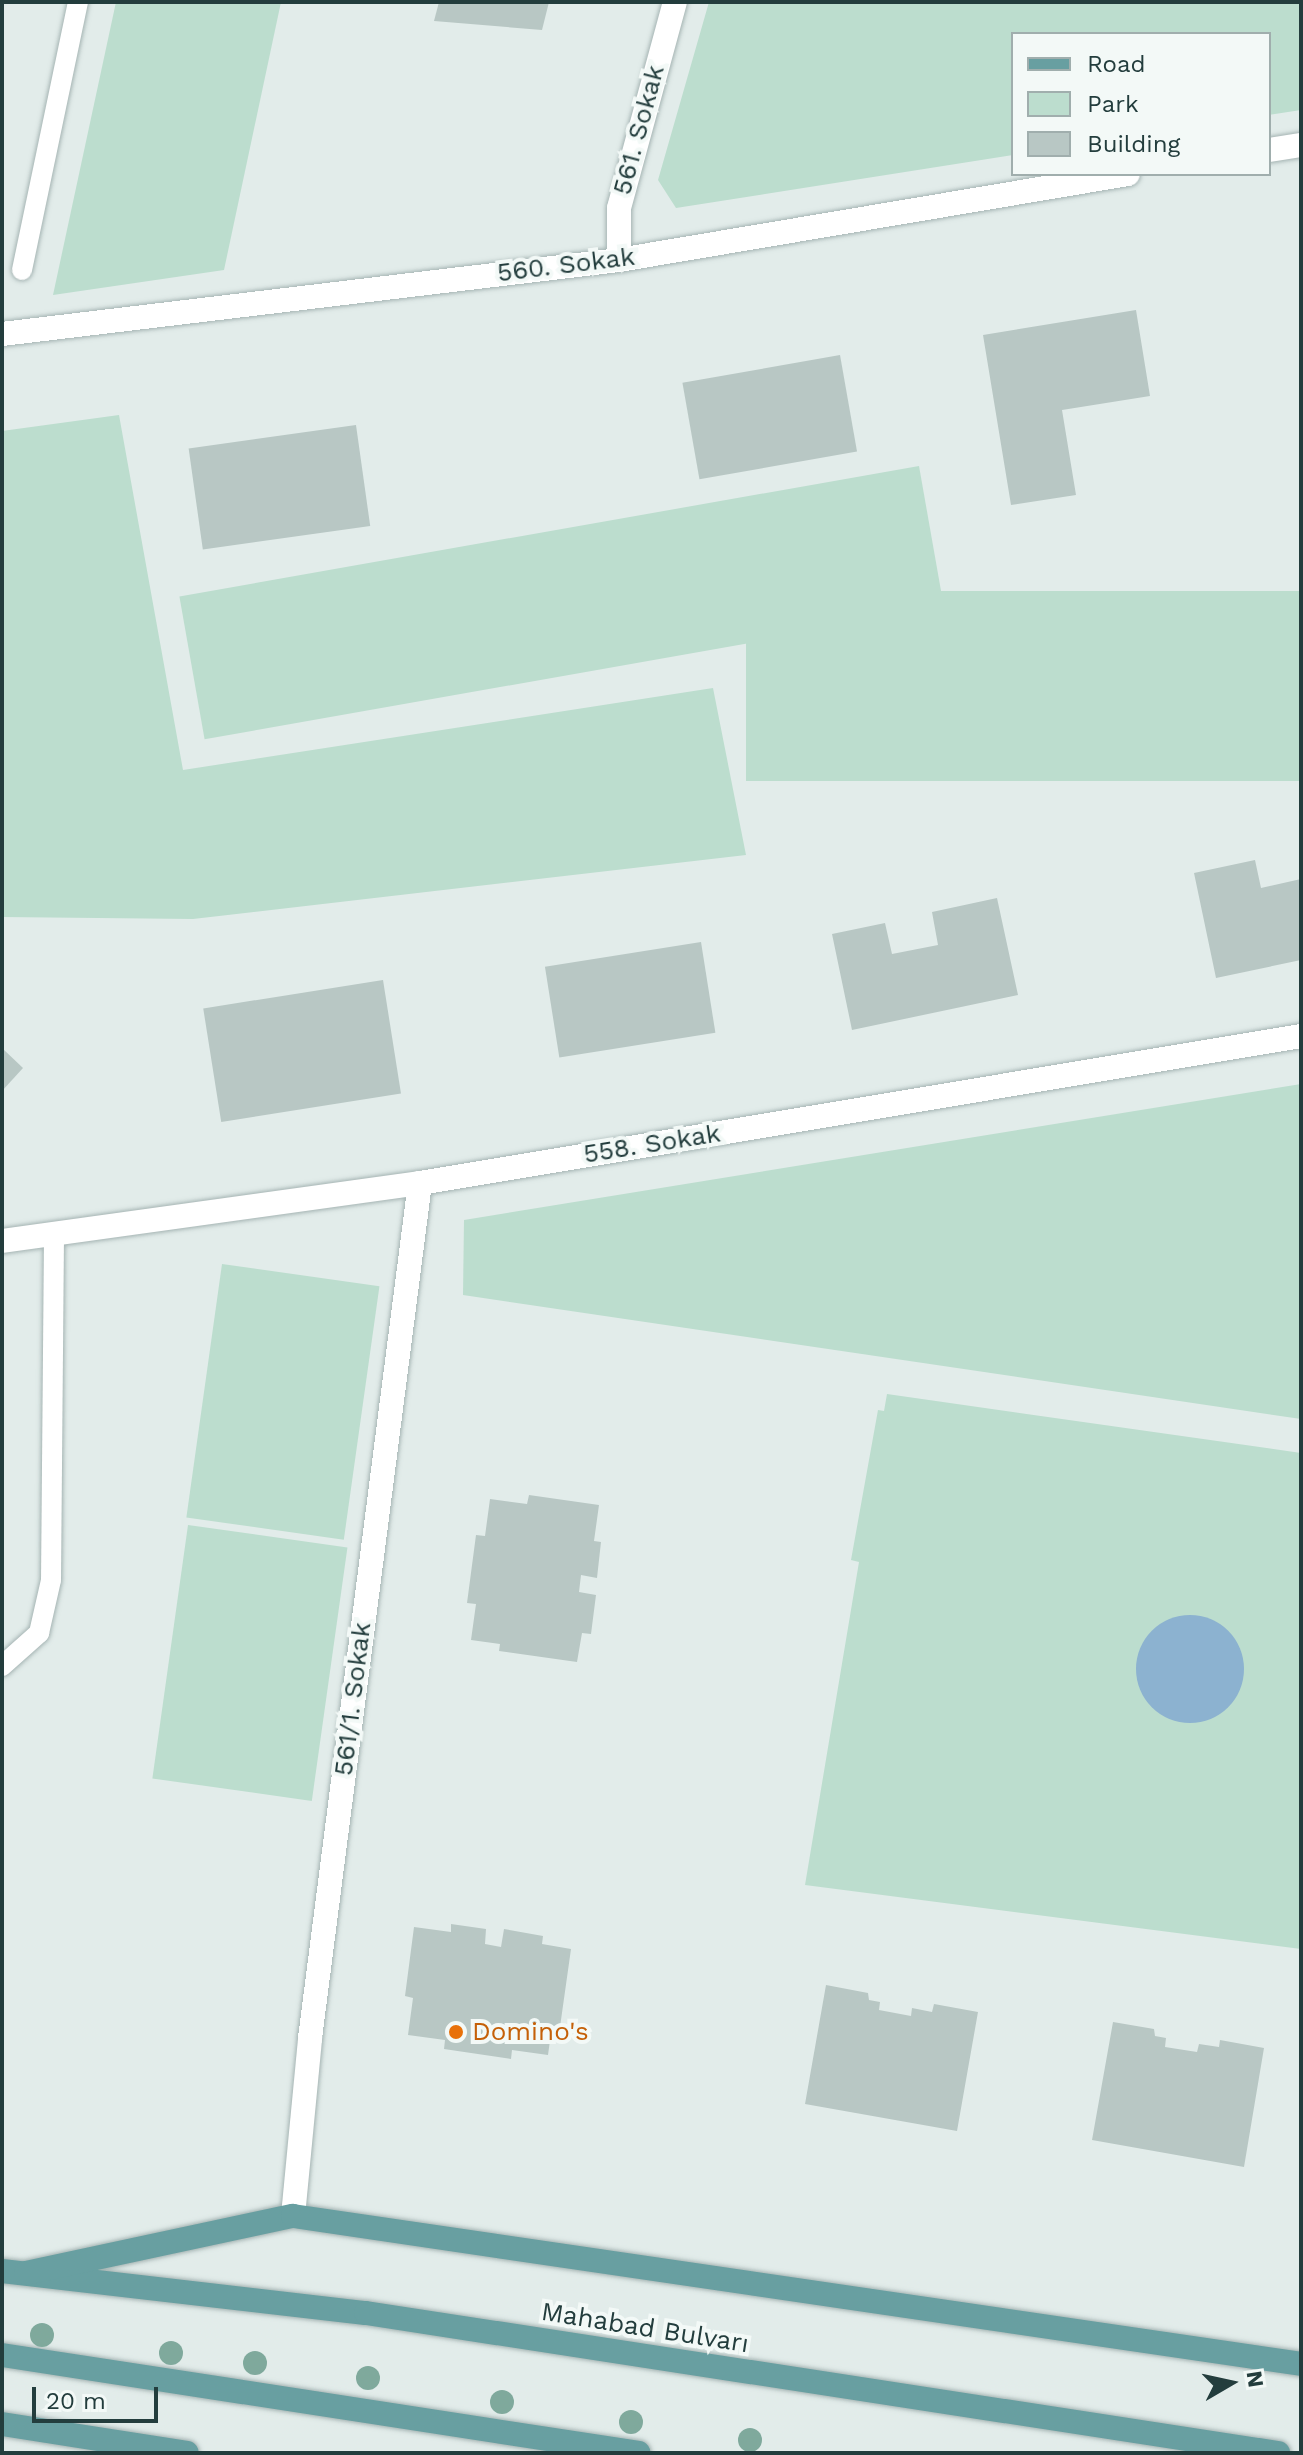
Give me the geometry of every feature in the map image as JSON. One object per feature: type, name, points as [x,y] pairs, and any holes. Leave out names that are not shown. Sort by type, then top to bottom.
[{"type":"main road","points":[[14,2272],[293,2216],[1301,2364]]},
{"type":"main road","name":"Mahabad Bulvarı","points":[[14,2272],[366,2313],[1278,2453]]},
{"type":"main road","points":[[2,2355],[639,2453]]},
{"type":"main road","points":[[2,2424],[187,2453]]},
{"type":"street","name":"561. Sokak","points":[[619,260],[619,208],[675,2]]},
{"type":"street","points":[[1271,150],[1301,145]]},
{"type":"street","name":"560. Sokak","points":[[2,334],[619,260],[1116,176]]},
{"type":"street","name":"558. Sokak","points":[[2,1241],[420,1183],[1301,1036]]},
{"type":"street","name":"561/1. Sokak","points":[[293,2216],[310,2038],[420,1183]]},
{"type":"lane","points":[[22,270],[78,2]]},
{"type":"lane","points":[[2,1666],[39,1633],[51,1580],[54,1233]]},
{"type":"green space","points":[[116,2],[281,2],[224,270],[53,295]]},
{"type":"green space","points":[[709,2],[1301,2],[1301,110],[1271,115],[1271,32],[1011,32],[1011,155],[676,208],[658,180]]},
{"type":"green space","points":[[119,415],[183,770],[713,688],[746,855],[193,919],[2,917],[2,431]]},
{"type":"green space","points":[[919,466],[944,609],[205,739],[179,596]]},
{"type":"green space","points":[[746,591],[1301,591],[1301,781],[746,781]]},
{"type":"green space","points":[[1301,1084],[1301,1419],[463,1295],[464,1220]]},
{"type":"green space","points":[[222,1264],[379,1286],[344,1540],[186,1518]]},
{"type":"green space","points":[[887,1394],[1301,1453],[1301,1949],[805,1885],[859,1562],[851,1560],[878,1410],[884,1411]]},
{"type":"green space","points":[[188,1525],[347,1547],[312,1801],[152,1779]]},
{"type":"water","points":[[1190,1615],[1211,1619],[1228,1631],[1240,1648],[1244,1669],[1240,1690],[1228,1707],[1211,1719],[1190,1723],[1169,1719],[1152,1707],[1140,1690],[1136,1669],[1140,1648],[1152,1631],[1169,1619]]},
{"type":"building","points":[[439,2],[549,2],[542,30],[434,21]]},
{"type":"building","points":[[1136,310],[1150,396],[1062,410],[1076,495],[1011,505],[983,335]]},
{"type":"building","points":[[840,355],[857,452],[699,479],[682,383]]},
{"type":"building","points":[[356,425],[370,526],[203,550],[189,449]]},
{"type":"building","points":[[1255,860],[1261,888],[1301,879],[1301,960],[1216,978],[1194,873]]},
{"type":"building","points":[[997,898],[1018,995],[852,1030],[832,934],[885,923],[892,954],[938,945],[932,912]]},
{"type":"building","points":[[701,942],[715,1033],[559,1058],[545,967]]},
{"type":"building","points":[[383,980],[401,1094],[221,1122],[203,1008]]},
{"type":"building","points":[[2,1048],[23,1068],[2,1091]]},
{"type":"building","points":[[529,1495],[599,1505],[594,1541],[601,1542],[597,1578],[581,1575],[579,1592],[596,1595],[591,1634],[582,1633],[577,1662],[499,1651],[500,1644],[471,1640],[476,1604],[467,1603],[476,1535],[485,1536],[490,1499],[527,1504]]},
{"type":"building","points":[[451,1924],[486,1929],[485,1944],[501,1947],[504,1929],[543,1936],[542,1944],[571,1949],[560,2027],[552,2026],[548,2055],[512,2050],[511,2059],[444,2049],[445,2040],[408,2035],[413,1998],[405,1996],[414,1927],[451,1932]]},
{"type":"building","points":[[826,1985],[868,1993],[869,2000],[880,2002],[879,2010],[911,2016],[912,2008],[932,2012],[934,2004],[978,2012],[957,2131],[805,2104]]},
{"type":"building","points":[[1113,2022],[1154,2029],[1155,2036],[1166,2038],[1165,2047],[1197,2052],[1199,2044],[1219,2047],[1220,2040],[1264,2048],[1244,2167],[1092,2140]]},
{"type":"place","name":"Domino's","points":[[456,2032]]}]
